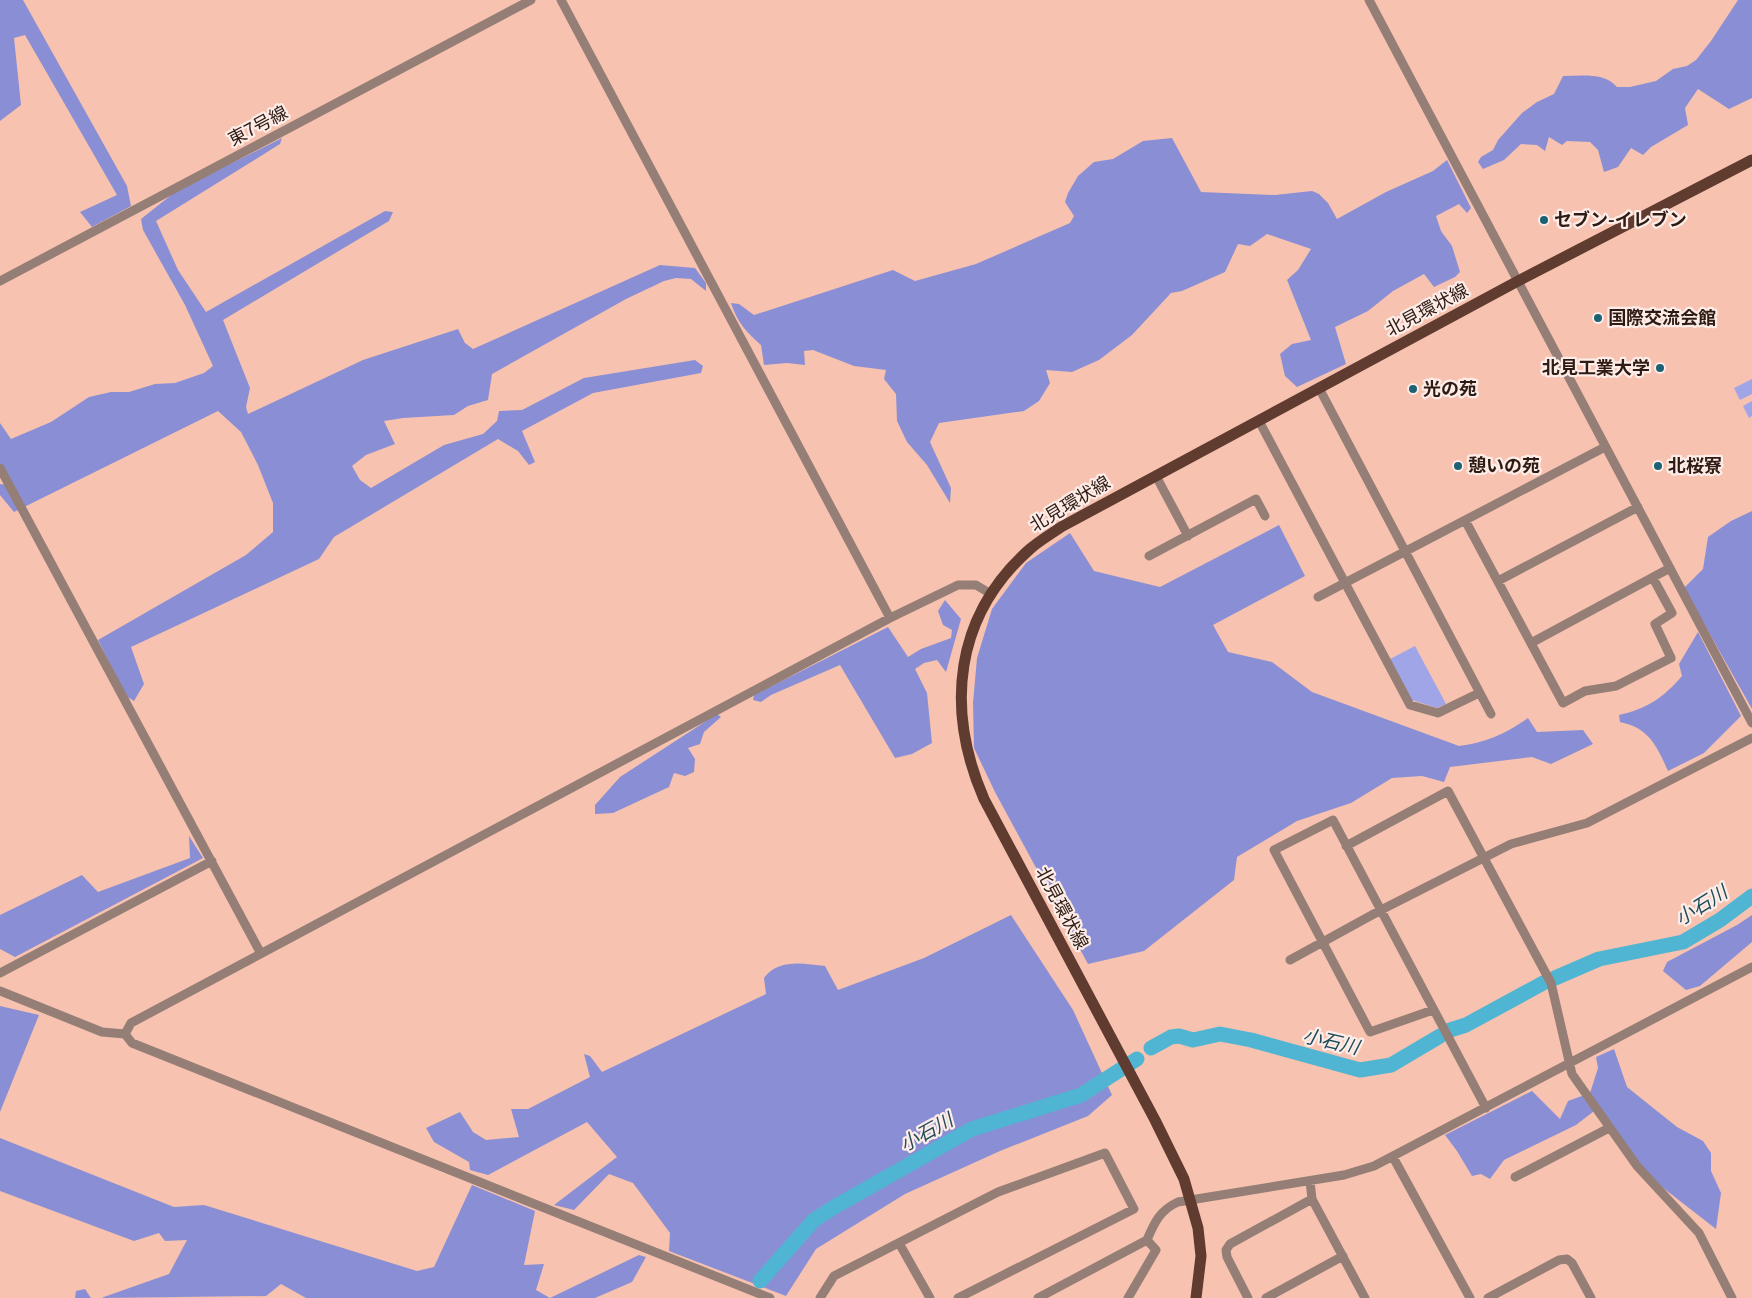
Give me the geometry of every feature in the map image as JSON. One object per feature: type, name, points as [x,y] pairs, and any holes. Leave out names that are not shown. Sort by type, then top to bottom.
[{"type":"main road","name":"北見環状線","points":[[1196,1298],[1201,1256],[1192,1200],[1184,1179],[1155,1120],[984,799],[972,771],[966,749],[960,705],[962,672],[973,630],[991,594],[1006,573],[1030,548],[1061,527],[1518,282],[1752,160]]},
{"type":"street","name":"東7号線","points":[[0,282],[531,0]]},
{"type":"street","points":[[561,0],[890,618]]},
{"type":"street","points":[[1369,0],[1752,723]]},
{"type":"street","points":[[1319,388],[1491,714]]},
{"type":"street","points":[[1259,421],[1410,705],[1438,713],[1479,693]]},
{"type":"street","points":[[1318,597],[1466,522],[1605,446]]},
{"type":"street","points":[[0,468],[260,952]]},
{"type":"street","points":[[1156,476],[1188,536]]},
{"type":"street","points":[[1149,556],[1256,499],[1265,516]]},
{"type":"street","points":[[1498,581],[1638,508]]},
{"type":"street","points":[[1466,522],[1563,703],[1585,691],[1616,686],[1671,658],[1655,624],[1672,613],[1653,578]]},
{"type":"street","points":[[1531,643],[1670,568]]},
{"type":"street","points":[[125,1034],[131,1022],[890,618],[958,585],[976,586],[991,594]]},
{"type":"street","points":[[1290,960],[1381,910],[1511,844],[1586,823],[1752,738]]},
{"type":"street","points":[[1346,846],[1448,790],[1552,983],[1558,1002],[1572,1074],[1637,1166],[1699,1233],[1732,1298]]},
{"type":"street","points":[[1433,1010],[1370,1032],[1274,850],[1332,820],[1486,1108]]},
{"type":"street","points":[[0,973],[212,861]]},
{"type":"street","points":[[1038,1298],[1147,1240],[1154,1223],[1166,1208],[1178,1202],[1344,1175],[1374,1166],[1752,967]]},
{"type":"street","points":[[0,991],[102,1032],[125,1034],[132,1043],[770,1298]]},
{"type":"street","points":[[1515,1176],[1609,1128]]},
{"type":"street","points":[[820,1298],[834,1276],[998,1192],[1105,1154],[1134,1209],[958,1298]]},
{"type":"street","points":[[1393,1157],[1470,1298]]},
{"type":"street","points":[[1310,1181],[1312,1199],[1365,1298]]},
{"type":"street","points":[[1248,1298],[1226,1257],[1230,1244],[1312,1199]]},
{"type":"street","points":[[1128,1298],[1156,1250],[1147,1240]]},
{"type":"street","points":[[899,1243],[930,1298]]},
{"type":"street","points":[[1266,1298],[1343,1256]]},
{"type":"street","points":[[1488,1298],[1560,1260],[1567,1259],[1572,1263],[1591,1298]]},
{"type":"shaded area","points":[[0,0],[23,0],[127,186],[131,206],[92,227],[80,212],[117,195],[25,35],[14,38],[21,105],[0,121]]},
{"type":"shaded area","points":[[1738,0],[1752,0],[1752,98],[1729,109],[1698,89],[1685,108],[1688,125],[1651,147],[1643,155],[1631,148],[1618,167],[1604,172],[1598,150],[1590,142],[1567,141],[1562,145],[1549,137],[1545,151],[1537,145],[1521,144],[1504,160],[1483,169],[1478,162],[1481,157],[1493,150],[1498,140],[1522,113],[1537,102],[1554,94],[1563,76],[1599,77],[1612,82],[1617,87],[1630,87],[1656,81],[1673,69],[1687,66],[1696,60],[1711,41]]},
{"type":"shaded area","points":[[282,138],[280,144],[156,221],[178,270],[206,312],[385,211],[393,212],[389,221],[223,320],[250,388],[246,407],[248,414],[363,360],[458,329],[465,343],[473,349],[660,265],[695,268],[706,283],[706,291],[691,279],[676,278],[664,281],[626,299],[492,374],[488,400],[468,406],[454,415],[384,421],[395,444],[366,455],[352,466],[360,480],[371,488],[444,445],[483,434],[497,421],[499,411],[522,410],[584,378],[695,360],[703,366],[701,373],[593,393],[522,431],[535,462],[529,465],[518,451],[498,439],[334,537],[319,559],[131,647],[144,684],[134,701],[126,696],[98,640],[246,555],[273,532],[273,503],[258,465],[241,432],[218,411],[14,512],[0,495],[0,484],[8,485],[0,464],[0,423],[11,439],[51,422],[89,397],[111,392],[129,392],[155,384],[175,383],[204,373],[213,366],[185,305],[143,230],[141,219],[175,192]]},
{"type":"shaded area","points":[[1172,138],[1201,192],[1275,195],[1312,191],[1319,194],[1328,203],[1337,219],[1386,192],[1433,171],[1447,160],[1471,208],[1467,213],[1459,204],[1436,216],[1441,231],[1452,246],[1460,272],[1455,277],[1434,287],[1424,274],[1393,291],[1368,311],[1335,327],[1346,364],[1297,387],[1285,376],[1280,354],[1292,344],[1311,340],[1287,280],[1298,270],[1311,249],[1267,234],[1250,246],[1238,244],[1225,272],[1182,291],[1171,293],[1132,335],[1099,360],[1072,372],[1046,370],[1050,383],[1039,401],[1024,411],[939,423],[930,442],[951,488],[950,503],[927,465],[907,442],[897,421],[896,394],[884,379],[886,370],[854,366],[813,350],[804,351],[805,365],[787,363],[764,365],[761,345],[743,327],[733,310],[731,303],[739,304],[754,315],[893,270],[915,281],[976,264],[1070,223],[1074,216],[1065,202],[1068,193],[1078,176],[1094,162],[1113,159],[1143,141]]},
{"type":"shaded area","points":[[1752,379],[1752,394],[1740,400],[1734,388]]},
{"type":"shaded area","points":[[1752,401],[1752,416],[1749,418],[1743,406]]},
{"type":"shaded area","points":[[1752,511],[1752,709],[1684,588],[1703,569],[1708,537],[1731,521]]},
{"type":"shaded area","points":[[1279,525],[1305,576],[1213,625],[1228,652],[1272,662],[1312,692],[1459,746],[1495,736],[1511,729],[1528,718],[1537,732],[1583,730],[1593,744],[1551,764],[1532,757],[1450,767],[1444,782],[1422,776],[1392,778],[1351,803],[1297,821],[1237,857],[1234,880],[1144,951],[1088,964],[995,792],[974,748],[973,703],[977,658],[992,609],[1026,563],[1070,533],[1094,571],[1160,587]]},
{"type":"shaded area","points":[[945,600],[961,619],[946,672],[937,660],[924,663],[915,669],[927,693],[932,743],[912,754],[895,758],[840,665],[771,695],[761,702],[753,700],[754,695],[888,627],[908,657],[921,649],[951,638],[952,630],[943,625],[938,611]]},
{"type":"shaded area","points":[[1698,632],[1741,716],[1704,753],[1668,771],[1651,739],[1638,729],[1620,722],[1619,715],[1646,706],[1662,696],[1682,676],[1679,664]]},
{"type":"shaded area","points":[[1415,646],[1446,704],[1437,708],[1412,700],[1390,659]]},
{"type":"shaded area","points":[[717,714],[721,717],[704,732],[700,744],[688,748],[695,759],[694,772],[685,776],[674,773],[669,787],[613,813],[595,814],[595,805],[620,777]]},
{"type":"shaded area","points":[[189,836],[203,858],[15,957],[0,949],[0,915],[82,875],[98,892],[190,858]]},
{"type":"shaded area","points":[[1011,915],[1073,1010],[1112,1095],[1088,1116],[1000,1151],[905,1194],[816,1249],[786,1296],[669,1251],[670,1233],[633,1183],[609,1174],[574,1210],[554,1205],[617,1157],[587,1122],[488,1175],[470,1170],[469,1162],[434,1142],[426,1128],[460,1112],[473,1132],[486,1140],[519,1137],[511,1109],[528,1109],[590,1077],[584,1054],[590,1056],[602,1072],[766,994],[764,978],[777,967],[792,964],[825,966],[838,990],[924,958]]},
{"type":"shaded area","points":[[1752,915],[1752,942],[1700,986],[1686,990],[1663,971],[1667,962]]},
{"type":"shaded area","points":[[0,1006],[39,1015],[0,1112]]},
{"type":"shaded area","points":[[1614,1049],[1627,1087],[1677,1127],[1703,1141],[1711,1153],[1711,1171],[1721,1193],[1716,1229],[1662,1187],[1640,1165],[1598,1108],[1576,1125],[1504,1160],[1490,1179],[1481,1174],[1472,1176],[1445,1135],[1532,1091],[1560,1119],[1568,1101],[1590,1093],[1598,1068],[1596,1057]]},
{"type":"shaded area","points":[[0,1138],[174,1207],[204,1205],[417,1271],[434,1267],[472,1185],[535,1211],[524,1265],[544,1264],[536,1290],[550,1298],[306,1298],[281,1284],[266,1296],[101,1298],[169,1274],[187,1240],[165,1241],[159,1233],[134,1241],[0,1191]]},
{"type":"shaded area","points":[[639,1255],[646,1257],[632,1282],[595,1298],[550,1298]]},
{"type":"shaded area","points":[[85,1289],[91,1298],[75,1298],[76,1291]]},
{"type":"waterway","name":"小石川","points":[[1555,978],[1599,959],[1683,942],[1720,920],[1752,896]]},
{"type":"waterway","name":"小石川","points":[[1450,1030],[1466,1025],[1545,982]]},
{"type":"waterway","name":"小石川","points":[[1151,1048],[1171,1037],[1179,1036],[1193,1040],[1220,1034],[1251,1040],[1360,1070],[1391,1065],[1440,1036]]},
{"type":"waterway","name":"小石川","points":[[760,1281],[814,1220],[836,1206],[972,1129],[1081,1095],[1137,1059]]},
{"type":"place","name":"セブン-イレブン","points":[[1544,220]]},
{"type":"place","name":"国際交流会館","points":[[1598,318]]},
{"type":"place","name":"北見工業大学","points":[[1660,368]]},
{"type":"place","name":"光の苑","points":[[1413,389]]},
{"type":"place","name":"憩いの苑","points":[[1458,466]]},
{"type":"place","name":"北桜寮","points":[[1658,466]]}]
